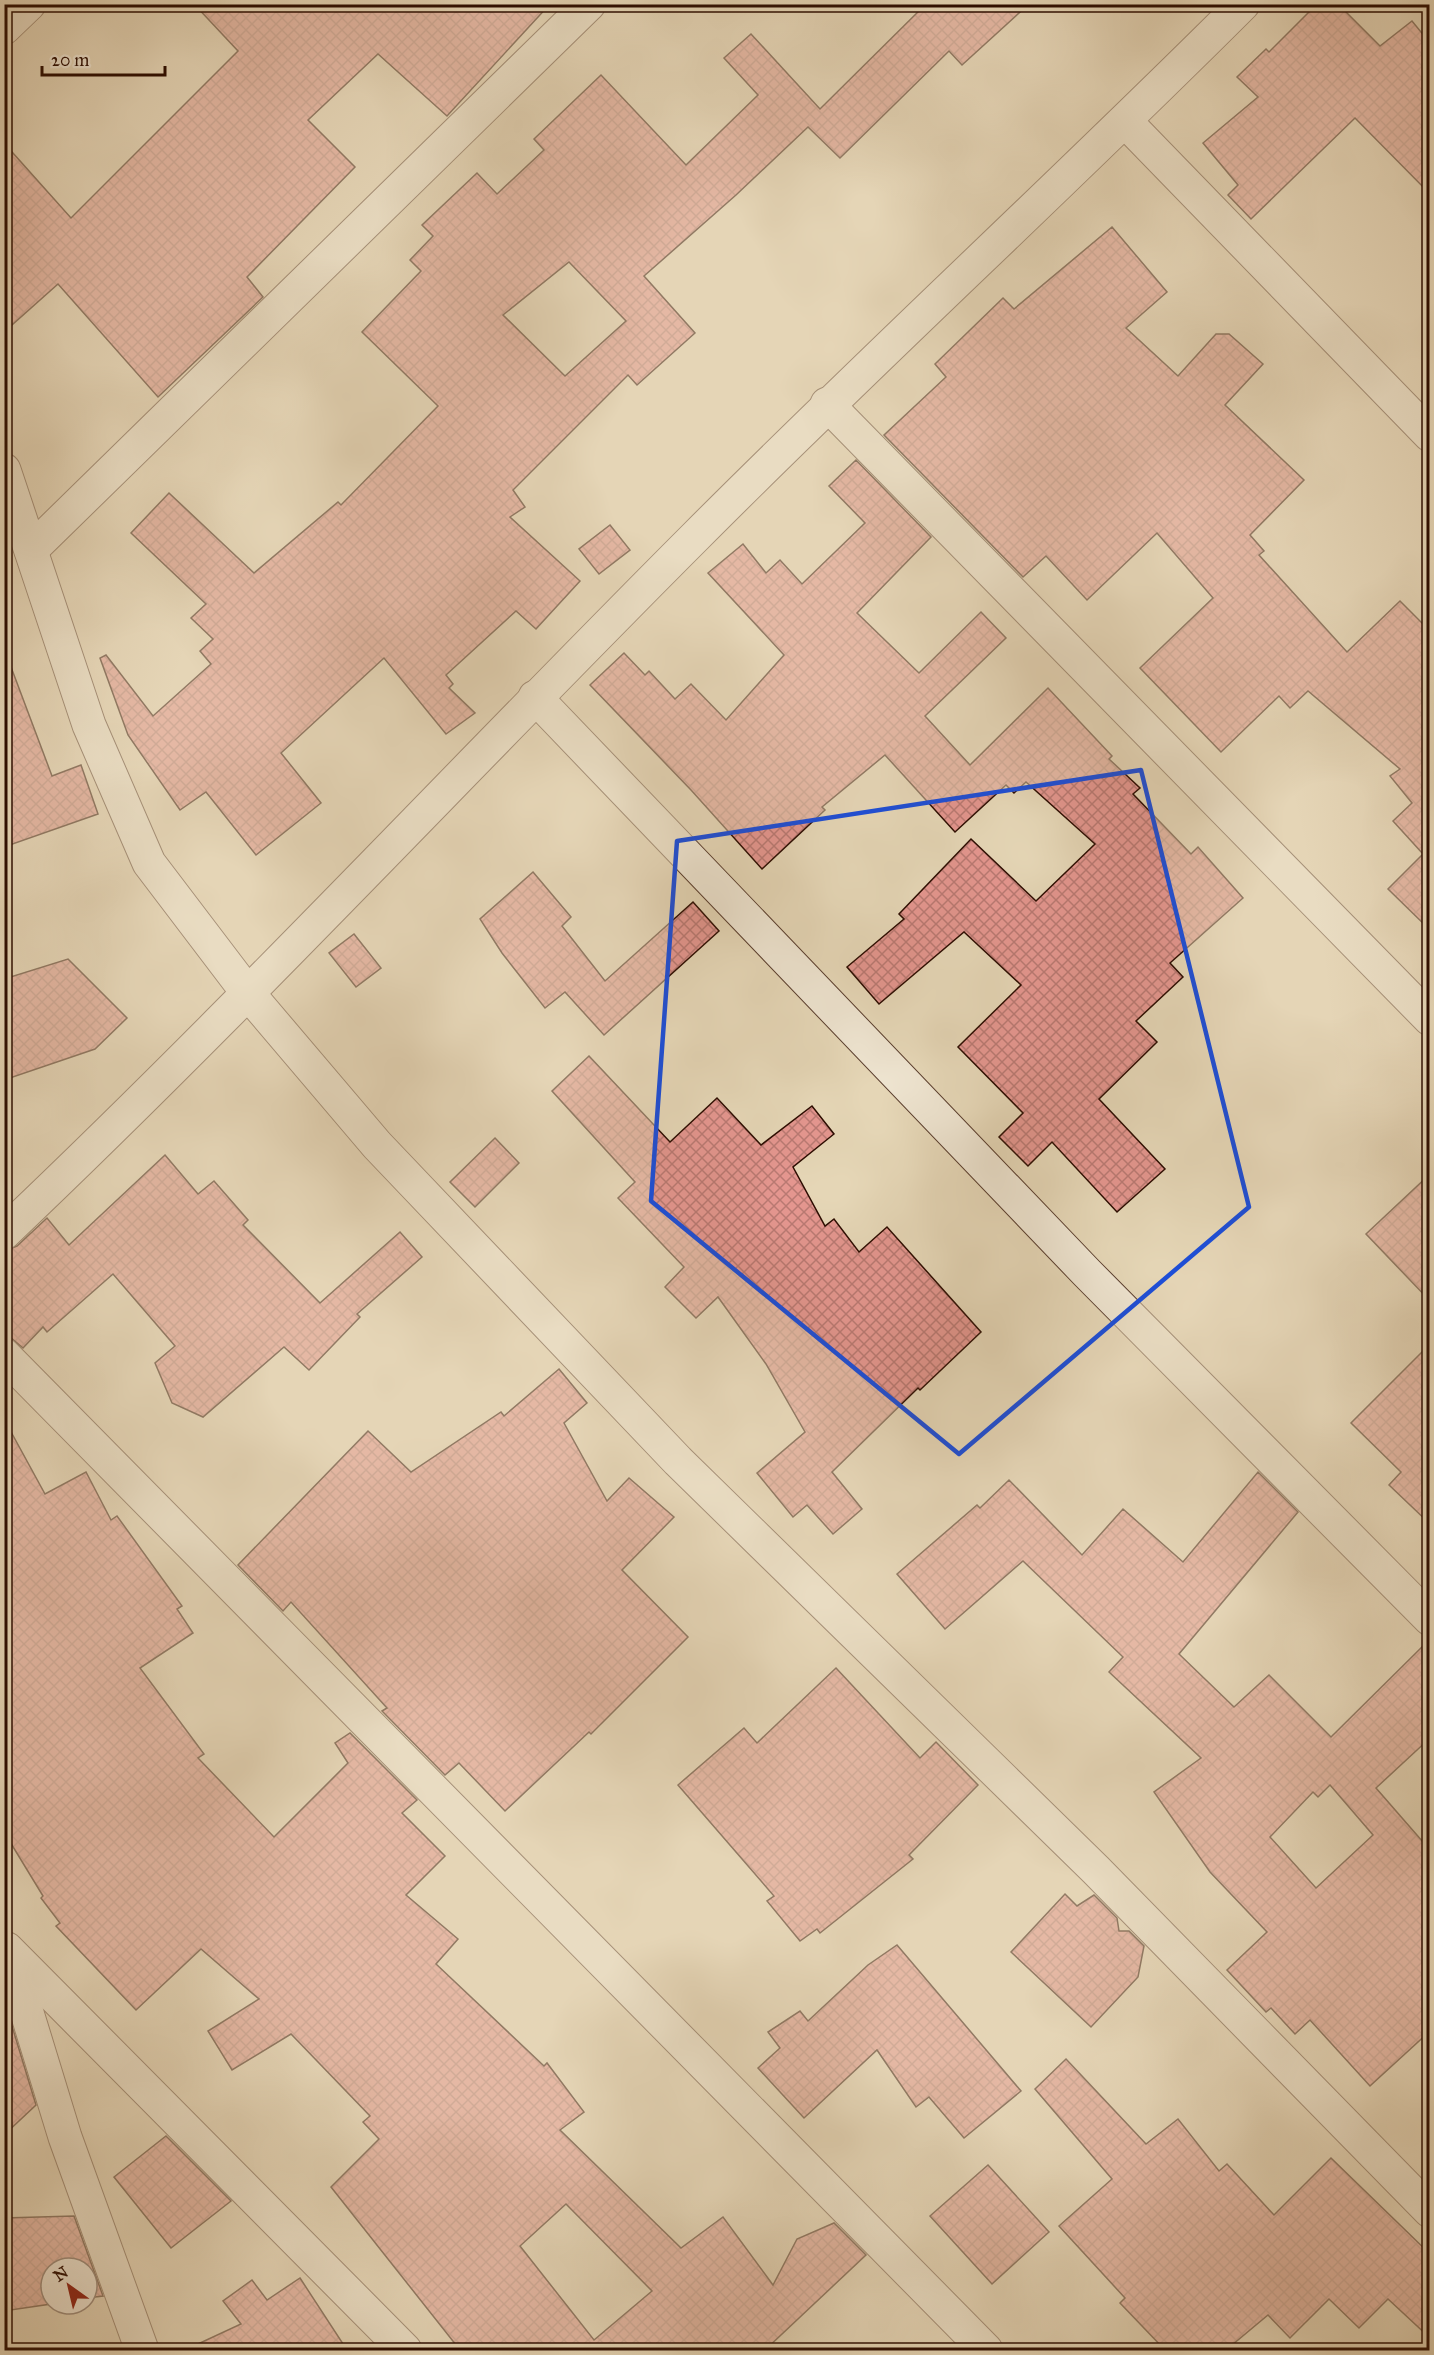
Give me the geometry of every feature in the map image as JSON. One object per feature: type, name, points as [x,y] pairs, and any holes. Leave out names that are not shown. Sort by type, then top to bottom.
[{"type":"street","points":[[4,28],[29,4]]},
{"type":"street","points":[[32,550],[589,4]]},
{"type":"street","points":[[4,1233],[96,1146],[535,697],[827,404],[1126,122],[1243,4]]},
{"type":"street","points":[[1126,122],[1430,435]]},
{"type":"street","points":[[827,404],[1430,1019]]},
{"type":"street","points":[[4,470],[89,725],[149,862],[247,992],[377,1145],[678,1461],[1096,1870],[1430,2211]]},
{"type":"street","points":[[535,697],[1087,1273],[1430,1619]]},
{"type":"street","points":[[4,1355],[987,2350]]},
{"type":"street","points":[[6,1946],[65,2137],[142,2350]]},
{"type":"street","points":[[6,1946],[405,2350]]},
{"type":"highlighted area","points":[[1141,770],[1249,1207],[959,1454],[651,1201],[677,841]]},
{"type":"building","points":[[194,4],[550,4],[447,116],[378,54],[308,120],[355,167],[247,277],[263,297],[158,397],[58,284],[4,332],[4,143],[71,218],[238,51]]},
{"type":"building","points":[[926,4],[1029,4],[962,65],[949,51],[840,158],[808,127],[736,195],[644,276],[695,333],[637,385],[628,375],[513,490],[525,507],[510,517],[580,581],[536,629],[516,611],[446,675],[453,684],[449,688],[475,713],[446,734],[384,658],[281,753],[321,803],[256,855],[206,792],[180,810],[128,735],[100,658],[106,655],[153,716],[211,664],[200,651],[213,639],[191,618],[206,604],[131,533],[169,493],[254,573],[338,502],[341,505],[438,406],[362,332],[421,271],[410,260],[433,236],[422,225],[477,173],[497,194],[544,150],[534,139],[601,75],[686,165],[758,95],[724,58],[751,34],[820,109]],"holes":[[[569,262],[626,321],[565,376],[503,315]]]},
{"type":"building","points":[[1317,4],[1338,4],[1380,46],[1412,21],[1430,43],[1430,194],[1355,118],[1251,219],[1228,195],[1238,185],[1203,143],[1258,97],[1237,77],[1266,49],[1269,52]]},
{"type":"building","points":[[1112,227],[1167,292],[1126,328],[1178,376],[1216,334],[1229,334],[1263,364],[1225,405],[1304,480],[1250,535],[1264,551],[1259,555],[1347,652],[1400,601],[1430,631],[1430,930],[1388,889],[1423,854],[1393,821],[1412,803],[1390,776],[1400,769],[1308,691],[1290,708],[1279,696],[1221,752],[1140,668],[1213,598],[1157,533],[1087,600],[1046,556],[1023,577],[884,435],[946,377],[935,364],[1003,298],[1014,309]]},
{"type":"building","points":[[856,460],[931,537],[857,613],[919,673],[981,612],[1006,638],[925,716],[970,765],[1048,688],[1112,756],[1109,759],[1140,788],[1133,794],[1191,854],[1198,847],[1243,898],[1170,963],[1183,977],[1136,1021],[1157,1042],[1099,1099],[1165,1169],[1117,1212],[1052,1142],[1028,1166],[999,1137],[1023,1113],[958,1047],[1021,985],[964,932],[879,1004],[847,967],[904,919],[899,914],[971,839],[1036,901],[1095,844],[1026,782],[1014,793],[1006,785],[955,832],[885,755],[822,807],[825,810],[762,869],[691,790],[590,685],[624,653],[645,675],[649,671],[675,699],[691,684],[726,720],[784,655],[708,573],[743,544],[766,573],[780,560],[802,584],[865,523],[829,486]]},
{"type":"building","points":[[610,525],[630,550],[599,574],[579,549]]},
{"type":"building","points":[[4,659],[8,659],[52,776],[81,765],[98,814],[4,847]]},
{"type":"building","points":[[533,872],[571,917],[562,926],[605,981],[693,902],[719,931],[604,1035],[565,992],[545,1008],[502,953],[480,919]]},
{"type":"building","points":[[354,934],[381,968],[356,987],[329,953]]},
{"type":"building","points":[[68,959],[127,1018],[95,1049],[4,1080],[4,979]]},
{"type":"building","points":[[589,1056],[670,1142],[717,1098],[761,1145],[812,1106],[834,1134],[793,1167],[825,1226],[834,1219],[859,1252],[887,1227],[981,1332],[920,1390],[918,1388],[832,1472],[862,1509],[833,1534],[807,1505],[793,1517],[757,1473],[805,1432],[766,1364],[718,1297],[696,1318],[665,1287],[684,1267],[618,1198],[635,1182],[552,1091]]},
{"type":"building","points":[[495,1138],[519,1163],[475,1207],[450,1182]]},
{"type":"building","points":[[165,1155],[198,1194],[214,1181],[248,1220],[243,1225],[320,1303],[400,1232],[422,1257],[357,1314],[360,1317],[309,1370],[284,1347],[203,1417],[172,1403],[155,1363],[175,1346],[113,1274],[47,1332],[43,1327],[23,1348],[10,1337],[4,1337],[4,1251],[17,1246],[47,1218],[69,1245]]},
{"type":"building","points":[[1430,1174],[1430,1301],[1366,1234]]},
{"type":"building","points":[[1430,1344],[1430,1524],[1389,1485],[1401,1472],[1351,1423]]},
{"type":"building","points":[[559,1369],[587,1403],[564,1423],[607,1501],[629,1478],[674,1517],[622,1570],[688,1637],[591,1734],[589,1732],[505,1811],[459,1763],[445,1775],[382,1711],[387,1708],[291,1602],[283,1611],[238,1565],[368,1431],[411,1472],[501,1412],[504,1416]]},
{"type":"building","points":[[4,1419],[45,1494],[86,1472],[111,1520],[117,1516],[182,1606],[177,1609],[193,1633],[140,1668],[204,1754],[198,1758],[274,1837],[348,1763],[335,1743],[350,1733],[417,1800],[402,1813],[445,1856],[406,1895],[458,1939],[436,1964],[544,2066],[547,2063],[584,2112],[560,2130],[681,2248],[723,2217],[773,2285],[797,2239],[834,2223],[866,2255],[765,2350],[460,2350],[331,2187],[379,2139],[363,2122],[370,2116],[291,2034],[232,2070],[208,2031],[259,1999],[201,1949],[136,2010],[56,1926],[60,1923],[41,1898],[43,1896],[4,1832]],"holes":[[[566,2204],[652,2291],[594,2340],[520,2246]]]},
{"type":"building","points":[[1258,1472],[1298,1512],[1179,1654],[1234,1707],[1269,1675],[1331,1737],[1430,1639],[1430,1738],[1376,1788],[1430,1850],[1430,2031],[1370,2086],[1310,2020],[1295,2034],[1271,2008],[1266,2012],[1227,1970],[1267,1932],[1210,1872],[1154,1792],[1201,1758],[1109,1672],[1123,1657],[1023,1561],[945,1629],[897,1574],[977,1505],[980,1508],[1009,1480],[1082,1555],[1123,1509],[1183,1562]],"holes":[[[1330,1785],[1373,1835],[1316,1888],[1270,1837],[1313,1792],[1318,1797]]]},
{"type":"building","points":[[836,1668],[920,1758],[936,1742],[978,1785],[909,1855],[913,1859],[820,1933],[817,1929],[800,1941],[767,1901],[774,1896],[678,1785],[744,1728],[757,1743]]},
{"type":"building","points":[[1065,1894],[1077,1906],[1094,1895],[1117,1918],[1119,1931],[1129,1931],[1144,1946],[1138,1977],[1091,2027],[1011,1952]]},
{"type":"building","points":[[897,1945],[1021,2091],[964,2138],[929,2097],[916,2107],[877,2050],[804,2118],[758,2068],[780,2048],[768,2032],[800,2011],[808,2021],[868,1965]]},
{"type":"building","points":[[8,2013],[36,2105],[4,2135],[4,2014]]},
{"type":"building","points":[[1066,2059],[1146,2144],[1178,2119],[1219,2171],[1227,2164],[1274,2215],[1331,2158],[1430,2254],[1430,2338],[1388,2299],[1359,2328],[1329,2299],[1290,2338],[1268,2315],[1226,2350],[1165,2350],[1120,2303],[1125,2298],[1059,2226],[1112,2179],[1035,2089]]},
{"type":"building","points":[[166,2136],[231,2201],[171,2248],[114,2177]]},
{"type":"building","points":[[988,2165],[1049,2232],[992,2284],[930,2216]]},
{"type":"building","points":[[74,2216],[88,2256],[39,2256],[39,2306],[4,2311],[4,2218]]},
{"type":"building","points":[[300,2278],[347,2350],[185,2350],[241,2324],[223,2301],[252,2280],[267,2300]]},
{"type":"building","points":[[99,2285],[103,2296],[99,2296]]}]
